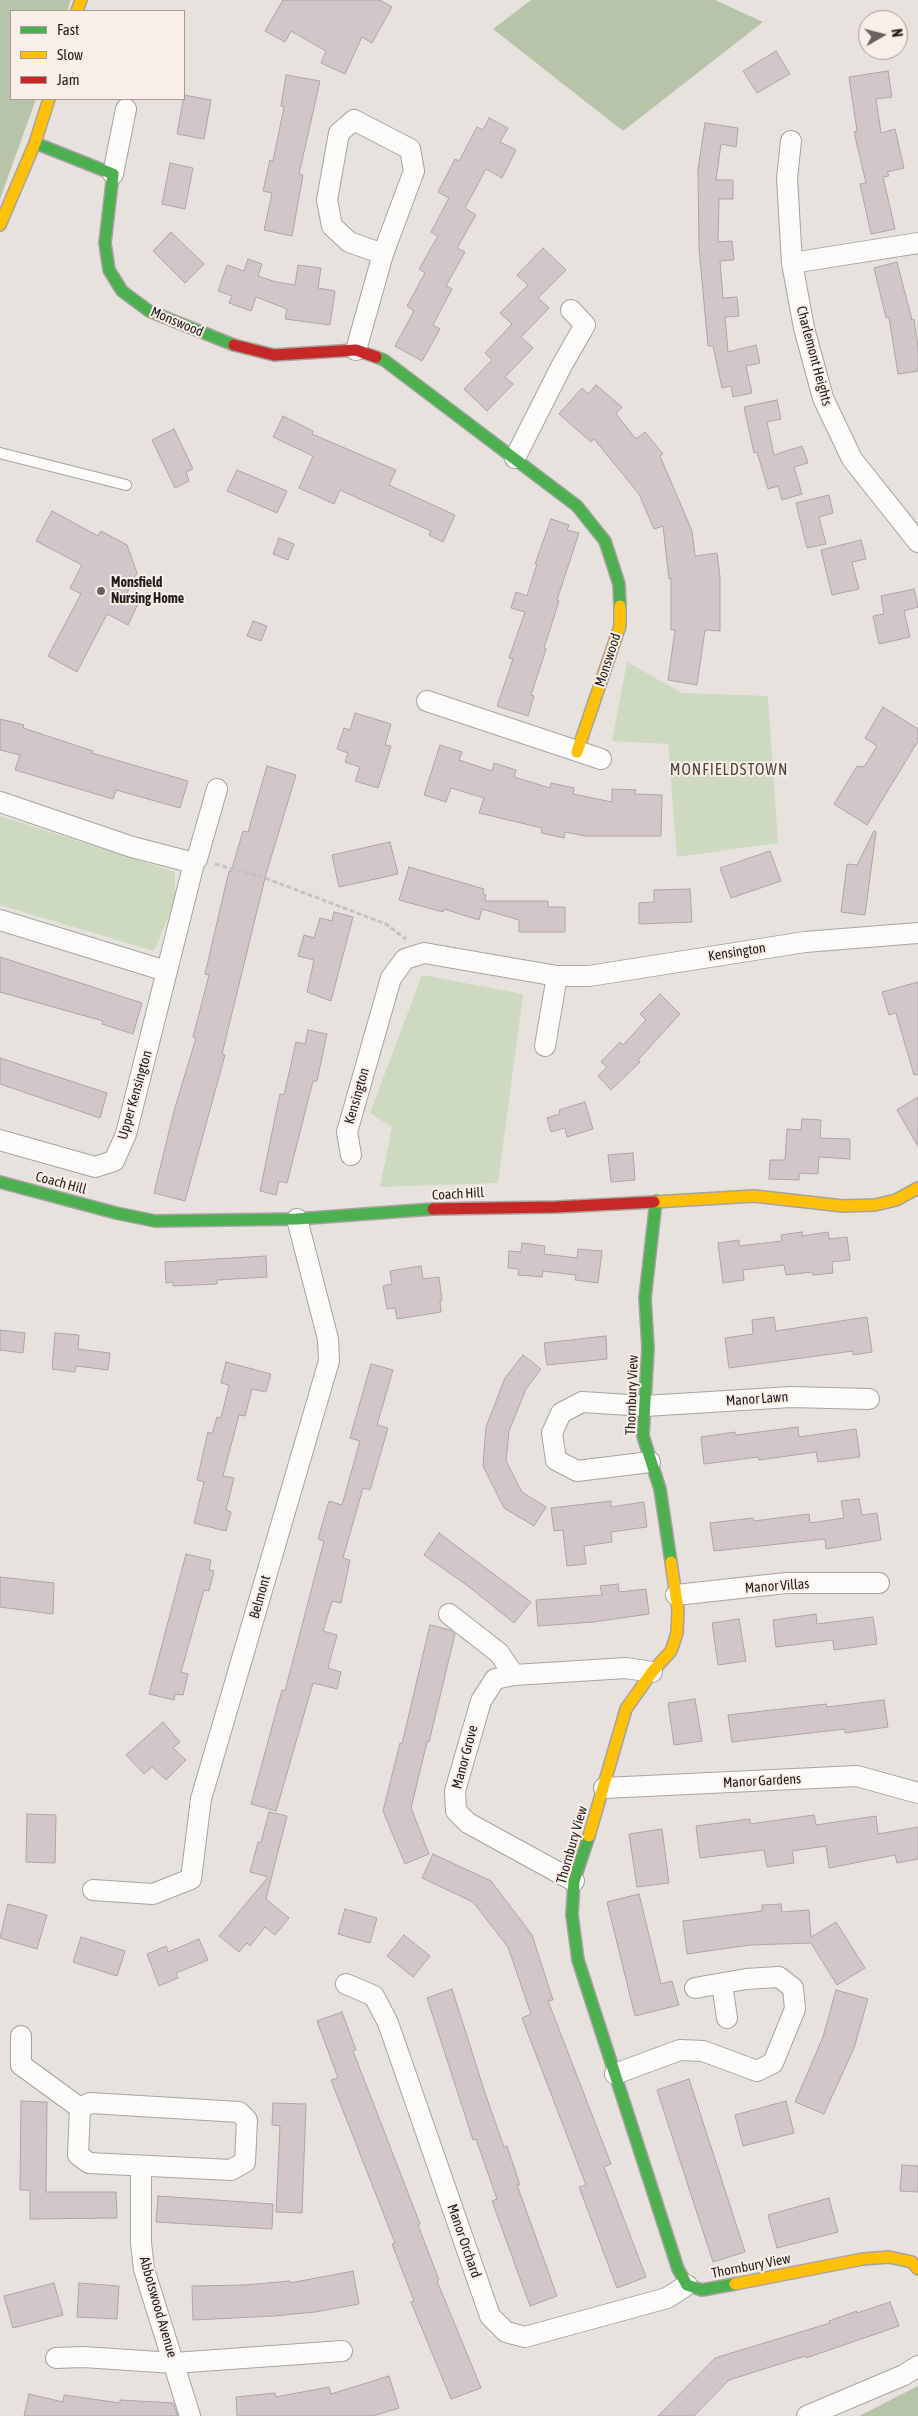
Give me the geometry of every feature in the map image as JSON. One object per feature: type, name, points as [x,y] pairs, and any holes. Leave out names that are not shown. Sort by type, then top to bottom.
[{"type":"street","points":[[0,225],[34,144],[49,100]]},
{"type":"street","name":"Monswood","points":[[126,109],[113,174],[105,243],[110,270],[122,291],[149,311],[236,346],[274,355],[356,350],[384,360],[577,506],[605,541],[620,584],[620,626],[577,752]]},
{"type":"street","points":[[356,350],[383,254],[414,171],[410,149],[354,120],[339,133],[327,200],[332,226],[349,242],[383,254]]},
{"type":"street","name":"Charlemont Heights","points":[[791,141],[787,178],[792,263],[804,328],[823,398],[852,460],[908,532],[918,542]]},
{"type":"street","points":[[34,144],[113,174]]},
{"type":"street","points":[[792,263],[918,243]]},
{"type":"street","points":[[515,458],[562,365],[585,325],[572,310]]},
{"type":"street","points":[[427,701],[601,759]]},
{"type":"street","name":"Upper Kensington","points":[[0,1140],[94,1167],[114,1161],[126,1134],[166,971],[216,789]]},
{"type":"street","points":[[0,802],[132,847],[196,861]]},
{"type":"street","points":[[0,920],[166,971]]},
{"type":"street","name":"Kensington","points":[[351,1155],[346,1132],[391,978],[406,959],[424,953],[556,976],[589,976],[805,942],[918,933]]},
{"type":"street","points":[[545,1046],[556,976]]},
{"type":"street","name":"Coach Hill","points":[[0,1182],[153,1221],[297,1219],[465,1207],[560,1206],[754,1196],[842,1206],[875,1205],[896,1200],[918,1188]]},
{"type":"street","name":"Thornbury View","points":[[656,1201],[645,1298],[648,1348],[643,1436],[660,1489],[678,1609],[676,1633],[671,1651],[652,1672],[626,1709],[614,1746],[604,1788],[574,1881],[572,1915],[578,1960],[678,2269],[687,2285],[702,2290],[863,2259],[889,2257],[912,2262],[918,2269]]},
{"type":"street","name":"Belmont","points":[[93,1890],[153,1894],[191,1879],[201,1799],[329,1361],[328,1340],[297,1219]]},
{"type":"street","name":"Manor Lawn","points":[[650,1462],[577,1471],[556,1460],[552,1432],[561,1412],[582,1402],[645,1406],[791,1397],[869,1399]]},
{"type":"street","name":"Manor Villas","points":[[676,1595],[786,1583],[879,1583]]},
{"type":"street","points":[[449,1614],[499,1653],[514,1675]]},
{"type":"street","name":"Manor Grove","points":[[574,1881],[468,1823],[456,1811],[455,1791],[481,1701],[495,1678],[514,1675],[626,1668],[652,1672]]},
{"type":"street","name":"Manor Gardens","points":[[604,1788],[858,1776],[918,1793]]},
{"type":"street","points":[[615,2074],[680,2050],[703,2051],[756,2071],[773,2063],[795,2009],[793,1988],[779,1977],[746,1979],[695,1988]]},
{"type":"street","name":"Manor Orchard","points":[[346,1984],[374,1996],[388,2023],[490,2316],[506,2332],[525,2337],[667,2298],[687,2285]]},
{"type":"street","points":[[722,1984],[727,2018]]},
{"type":"street","points":[[21,2036],[21,2065],[80,2108]]},
{"type":"street","points":[[90,2103],[239,2112],[247,2120],[245,2162],[231,2170],[89,2163],[78,2155],[80,2108],[90,2103]]},
{"type":"street","name":"Abbotswood Avenue","points":[[141,2166],[141,2243],[144,2269],[190,2416]]},
{"type":"street","points":[[56,2358],[83,2357],[174,2363],[342,2350]]},
{"type":"street","points":[[807,2416],[904,2375],[918,2366]]},
{"type":"lane","points":[[0,453],[126,485]]},
{"type":"path","points":[[196,861],[265,878],[386,924],[424,953]]},
{"type":"green space","points":[[0,0],[71,0],[67,10],[10,10],[10,100],[36,100],[0,199]]},
{"type":"green space","points":[[531,0],[715,0],[763,22],[623,131],[493,29]]},
{"type":"green space","points":[[627,662],[682,693],[768,696],[778,843],[677,857],[668,744],[612,741]]},
{"type":"green space","points":[[0,816],[175,872],[175,902],[154,951],[0,905]]},
{"type":"green space","points":[[422,975],[523,994],[498,1183],[380,1187],[392,1127],[370,1113]]},
{"type":"green space","points":[[918,2386],[918,2416],[859,2416]]},
{"type":"building","points":[[283,0],[380,0],[392,7],[372,43],[362,37],[345,74],[321,63],[326,51],[291,31],[285,42],[265,31]]},
{"type":"building","points":[[776,51],[790,74],[757,93],[743,71]]},
{"type":"building","points":[[888,71],[892,97],[876,99],[881,133],[895,129],[904,168],[887,172],[889,176],[883,177],[895,229],[871,234],[860,184],[866,183],[854,132],[857,131],[849,77]]},
{"type":"building","points":[[286,75],[320,81],[299,174],[303,175],[292,236],[264,230],[272,193],[263,191],[270,160],[273,161],[284,107],[281,106]]},
{"type":"building","points":[[185,95],[211,100],[204,139],[177,134]]},
{"type":"building","points":[[489,118],[508,128],[500,142],[516,150],[502,178],[486,169],[465,208],[476,215],[457,248],[465,252],[446,286],[452,289],[433,325],[440,329],[422,361],[395,346],[414,311],[407,306],[425,273],[419,269],[438,236],[431,232],[449,198],[438,192],[455,159],[459,161],[477,127],[483,130]]},
{"type":"building","points":[[705,123],[738,128],[736,147],[721,144],[716,180],[733,180],[733,199],[719,199],[718,242],[732,241],[734,260],[720,261],[723,298],[737,297],[739,316],[725,317],[728,352],[756,345],[760,363],[746,366],[752,393],[733,397],[731,386],[722,388],[713,346],[708,346],[699,248],[698,169]]},
{"type":"building","points":[[170,163],[193,168],[185,209],[162,204]]},
{"type":"building","points":[[171,232],[204,264],[185,283],[153,251]]},
{"type":"building","points":[[543,248],[566,270],[538,298],[549,308],[521,337],[533,348],[505,377],[513,384],[487,411],[464,389],[492,360],[485,353],[512,324],[500,313],[528,285],[517,275]]},
{"type":"building","points":[[248,259],[262,264],[258,276],[276,282],[295,285],[298,265],[321,268],[318,288],[335,291],[330,325],[285,319],[287,309],[256,297],[251,311],[229,303],[232,296],[218,291],[227,265],[244,271]]},
{"type":"building","points":[[897,262],[912,320],[914,319],[918,347],[918,371],[898,374],[889,317],[886,318],[874,268]]},
{"type":"building","points":[[596,385],[622,407],[616,414],[636,439],[645,432],[663,454],[660,456],[692,531],[695,556],[717,553],[720,577],[720,631],[705,630],[697,685],[668,680],[675,630],[671,630],[671,578],[669,579],[663,526],[654,529],[639,494],[594,439],[591,442],[559,414],[582,388],[588,394]]},
{"type":"building","points":[[777,400],[781,419],[767,422],[774,455],[802,446],[808,463],[794,467],[802,494],[782,500],[778,486],[768,489],[757,452],[754,453],[744,407]]},
{"type":"building","points":[[283,416],[313,431],[312,434],[396,470],[389,485],[455,515],[443,542],[429,535],[431,531],[340,490],[334,504],[299,488],[313,456],[273,437]]},
{"type":"building","points":[[174,429],[193,469],[186,472],[189,481],[175,488],[152,440]]},
{"type":"building","points":[[237,470],[287,491],[277,513],[227,491]]},
{"type":"building","points":[[829,495],[833,513],[819,517],[826,544],[807,548],[796,503]]},
{"type":"building","name":"Monsfield Nursing Home","points":[[52,511],[98,536],[101,531],[127,545],[137,573],[127,593],[140,600],[128,625],[107,614],[77,672],[48,656],[81,594],[70,588],[82,565],[36,541]]},
{"type":"building","points":[[551,519],[569,525],[567,530],[579,533],[557,600],[559,601],[544,648],[546,649],[531,695],[534,696],[528,716],[497,706],[513,659],[509,658],[525,612],[511,608],[516,592],[527,596],[537,564],[535,564]]},
{"type":"building","points":[[279,538],[294,544],[288,560],[273,554]]},
{"type":"building","points":[[861,540],[866,559],[852,562],[859,589],[832,595],[821,550]]},
{"type":"building","points":[[914,589],[918,607],[904,611],[910,637],[879,644],[873,616],[884,614],[881,596]]},
{"type":"building","points":[[253,621],[267,626],[261,641],[247,636]]},
{"type":"building","points":[[883,707],[918,729],[918,741],[867,825],[834,804],[857,766],[864,767],[877,746],[865,738]]},
{"type":"building","points":[[355,713],[391,724],[385,745],[391,746],[378,788],[355,781],[360,767],[345,762],[348,753],[337,749],[344,728],[350,730]]},
{"type":"building","points":[[0,719],[24,725],[23,728],[93,751],[92,753],[188,781],[180,808],[116,790],[113,799],[15,770],[20,755],[0,750]]},
{"type":"building","points":[[440,745],[462,752],[459,760],[492,771],[494,763],[516,770],[514,777],[550,788],[551,783],[574,788],[573,794],[612,802],[612,789],[636,790],[634,794],[662,795],[661,836],[586,836],[565,832],[564,838],[541,833],[542,828],[479,813],[484,798],[451,788],[446,802],[424,795]]},
{"type":"building","points":[[267,766],[296,775],[266,874],[222,1054],[225,1055],[185,1201],[154,1193],[174,1111],[196,1038],[193,1037],[209,975],[205,974],[229,871],[231,872],[243,831],[248,832]]},
{"type":"building","points":[[874,831],[876,832],[865,915],[841,912],[847,864],[857,865]]},
{"type":"building","points":[[390,842],[398,874],[339,887],[332,855]]},
{"type":"building","points":[[770,851],[781,881],[731,898],[720,868]]},
{"type":"building","points":[[409,867],[484,889],[485,901],[548,901],[548,907],[565,907],[565,932],[519,932],[519,920],[482,909],[479,920],[444,909],[443,912],[399,900]]},
{"type":"building","points":[[690,889],[692,922],[639,924],[639,903],[654,902],[654,890]]},
{"type":"building","points":[[334,912],[353,917],[331,1001],[307,992],[314,960],[298,956],[304,935],[314,938],[320,918],[332,921]]},
{"type":"building","points":[[0,957],[142,1003],[133,1034],[102,1024],[103,1021],[0,992]]},
{"type":"building","points":[[918,982],[918,1074],[914,1075],[896,1013],[889,1015],[882,992]]},
{"type":"building","points":[[660,994],[680,1014],[638,1060],[640,1062],[611,1090],[598,1076],[607,1067],[601,1062],[620,1042],[623,1045],[646,1020],[640,1014]]},
{"type":"building","points":[[308,1030],[327,1034],[317,1081],[313,1081],[287,1183],[279,1181],[276,1195],[260,1191],[280,1094],[284,1095],[296,1042],[305,1044]]},
{"type":"building","points":[[0,1058],[107,1093],[100,1118],[0,1084]]},
{"type":"building","points":[[918,1097],[918,1146],[897,1110]]},
{"type":"building","points":[[585,1102],[593,1129],[567,1137],[565,1128],[551,1132],[547,1118],[560,1114],[559,1110]]},
{"type":"building","points":[[802,1119],[821,1120],[820,1138],[850,1139],[850,1159],[819,1157],[818,1174],[799,1173],[799,1180],[769,1179],[770,1160],[785,1160],[787,1129],[801,1130]]},
{"type":"building","points":[[633,1153],[635,1180],[611,1182],[608,1155]]},
{"type":"building","points":[[802,1232],[802,1236],[828,1232],[829,1239],[847,1237],[850,1260],[832,1262],[833,1273],[813,1275],[812,1272],[786,1275],[784,1265],[743,1270],[744,1280],[723,1283],[718,1243],[739,1240],[739,1246],[782,1241],[781,1235]]},
{"type":"building","points":[[522,1243],[545,1246],[544,1254],[577,1258],[578,1249],[602,1251],[598,1283],[575,1280],[576,1275],[543,1271],[542,1277],[518,1275],[519,1269],[508,1268],[509,1251],[521,1252]]},
{"type":"building","points":[[266,1256],[267,1277],[217,1280],[217,1284],[173,1286],[173,1282],[166,1283],[165,1262]]},
{"type":"building","points":[[421,1266],[423,1279],[439,1277],[442,1301],[440,1301],[441,1312],[397,1319],[395,1308],[387,1309],[383,1286],[392,1284],[390,1271]]},
{"type":"building","points":[[774,1317],[776,1331],[867,1317],[872,1352],[853,1355],[853,1351],[729,1368],[725,1338],[753,1334],[752,1320]]},
{"type":"building","points":[[0,1330],[25,1333],[23,1353],[0,1350]]},
{"type":"building","points":[[55,1333],[79,1335],[78,1349],[110,1353],[108,1370],[76,1366],[75,1372],[52,1369]]},
{"type":"building","points":[[606,1336],[607,1359],[547,1365],[544,1343]]},
{"type":"building","points":[[523,1355],[541,1369],[526,1389],[509,1431],[506,1461],[522,1492],[546,1507],[534,1526],[504,1508],[483,1466],[486,1427],[505,1378]]},
{"type":"building","points":[[226,1362],[271,1374],[266,1392],[252,1389],[245,1416],[239,1415],[223,1476],[234,1478],[226,1510],[231,1512],[226,1531],[194,1523],[204,1482],[197,1480],[208,1432],[212,1434],[217,1417],[221,1418],[229,1385],[221,1383]]},
{"type":"building","points":[[371,1364],[393,1370],[377,1425],[388,1428],[370,1490],[363,1488],[343,1558],[350,1560],[341,1603],[332,1601],[323,1631],[337,1635],[328,1668],[341,1672],[337,1689],[313,1683],[276,1811],[251,1804],[282,1690],[285,1691],[324,1541],[318,1539],[329,1501],[342,1505],[360,1441],[350,1438]]},
{"type":"building","points":[[798,1427],[799,1437],[856,1429],[860,1457],[818,1462],[816,1452],[759,1460],[758,1457],[704,1464],[701,1437],[735,1432],[736,1435]]},
{"type":"building","points":[[859,1499],[862,1515],[877,1513],[881,1540],[826,1549],[825,1539],[714,1551],[710,1523],[753,1518],[754,1521],[809,1514],[810,1523],[844,1518],[841,1501]]},
{"type":"building","points":[[611,1501],[611,1507],[644,1502],[647,1527],[611,1532],[612,1542],[584,1546],[586,1564],[567,1566],[563,1530],[554,1531],[551,1508]]},
{"type":"building","points":[[439,1533],[531,1602],[514,1623],[468,1586],[424,1555]]},
{"type":"building","points":[[186,1554],[211,1560],[209,1570],[214,1571],[209,1591],[204,1590],[181,1672],[188,1674],[183,1695],[175,1694],[174,1700],[149,1694]]},
{"type":"building","points":[[0,1577],[54,1583],[53,1614],[0,1607]]},
{"type":"building","points":[[618,1584],[619,1592],[646,1589],[649,1614],[593,1622],[538,1626],[536,1600],[602,1595],[600,1586]]},
{"type":"building","points":[[816,1614],[817,1624],[873,1617],[877,1644],[834,1650],[833,1640],[776,1647],[773,1620]]},
{"type":"building","points":[[739,1619],[746,1661],[718,1665],[712,1623]]},
{"type":"building","points":[[430,1625],[450,1630],[455,1634],[411,1808],[429,1854],[405,1864],[383,1811],[400,1743],[402,1744]]},
{"type":"building","points":[[695,1699],[702,1741],[674,1745],[668,1703]]},
{"type":"building","points":[[884,1700],[888,1727],[845,1733],[845,1729],[732,1742],[728,1715],[826,1704],[827,1707]]},
{"type":"building","points":[[163,1722],[180,1742],[173,1748],[186,1760],[166,1780],[152,1767],[144,1774],[126,1755]]},
{"type":"building","points":[[269,1812],[287,1816],[266,1899],[289,1918],[275,1935],[265,1927],[250,1946],[247,1943],[239,1952],[219,1936],[268,1877],[250,1872]]},
{"type":"building","points":[[27,1814],[56,1815],[55,1863],[26,1862]]},
{"type":"building","points":[[814,1815],[816,1825],[876,1816],[878,1834],[918,1827],[918,1859],[897,1863],[895,1855],[829,1868],[826,1846],[792,1851],[794,1863],[767,1867],[764,1850],[700,1858],[696,1826],[750,1819],[750,1824]]},
{"type":"building","points":[[662,1829],[669,1883],[637,1887],[629,1834]]},
{"type":"building","points":[[433,1854],[491,1881],[532,1935],[553,2000],[548,2001],[611,2164],[604,2167],[646,2277],[617,2288],[579,2187],[586,2185],[522,2018],[531,2014],[508,1947],[473,1902],[422,1878]]},
{"type":"building","points":[[639,1894],[661,1984],[672,1981],[679,2005],[635,2016],[607,1902]]},
{"type":"building","points":[[8,1904],[47,1915],[37,1949],[0,1938]]},
{"type":"building","points":[[781,1904],[782,1912],[809,1910],[811,1937],[836,1922],[865,1968],[837,1985],[811,1943],[750,1945],[687,1954],[683,1921],[762,1911],[762,1905]]},
{"type":"building","points":[[345,1909],[377,1918],[370,1943],[338,1934]]},
{"type":"building","points":[[404,1935],[430,1956],[413,1977],[387,1956]]},
{"type":"building","points":[[81,1937],[125,1951],[117,1976],[73,1962]]},
{"type":"building","points":[[199,1939],[208,1960],[176,1973],[178,1978],[159,1986],[147,1954],[166,1946],[168,1952]]},
{"type":"building","points":[[452,1989],[485,2093],[504,2147],[507,2146],[520,2185],[517,2185],[557,2296],[530,2306],[492,2201],[497,2199],[476,2139],[473,2140],[427,1998]]},
{"type":"building","points":[[836,1990],[868,1999],[854,2048],[824,2114],[795,2102],[823,2037]]},
{"type":"building","points":[[342,2012],[356,2050],[353,2051],[420,2224],[418,2225],[439,2280],[437,2281],[481,2388],[451,2399],[411,2302],[414,2301],[392,2244],[395,2243],[331,2080],[338,2078],[317,2021]]},
{"type":"building","points":[[689,2079],[745,2252],[713,2262],[657,2090]]},
{"type":"building","points":[[21,2101],[47,2102],[46,2192],[116,2192],[117,2218],[30,2219],[30,2190],[20,2190]]},
{"type":"building","points":[[786,2101],[794,2133],[743,2146],[735,2115]]},
{"type":"building","points":[[273,2103],[306,2104],[302,2213],[276,2212],[280,2126],[272,2125]]},
{"type":"building","points":[[902,2165],[918,2166],[918,2192],[900,2191]]},
{"type":"building","points":[[158,2196],[273,2204],[272,2229],[156,2222]]},
{"type":"building","points":[[829,2198],[838,2232],[777,2248],[768,2215]]},
{"type":"building","points":[[353,2271],[359,2304],[315,2312],[274,2316],[193,2320],[192,2286],[245,2285],[290,2281],[290,2283]]},
{"type":"building","points":[[54,2283],[63,2315],[13,2328],[4,2296]]},
{"type":"building","points":[[79,2283],[119,2286],[117,2319],[77,2317]]},
{"type":"building","points":[[890,2302],[899,2326],[806,2358],[805,2356],[729,2380],[694,2416],[658,2416],[715,2358],[830,2323],[829,2321],[857,2311],[857,2313]]},
{"type":"building","points":[[389,2376],[399,2408],[373,2416],[237,2416],[236,2397],[275,2393],[276,2397],[329,2387],[331,2394]]},
{"type":"building","points":[[29,2394],[63,2402],[64,2395],[120,2403],[120,2400],[173,2403],[178,2416],[24,2416]]},
{"type":"traffic: fast","points":[[35,143],[113,174],[105,243],[109,270],[122,291],[149,311],[234,345]]},
{"type":"traffic: fast","points":[[376,357],[384,360],[577,506],[605,541],[619,584],[620,606]]},
{"type":"traffic: fast","points":[[0,1182],[116,1213],[155,1221],[297,1219],[433,1209]]},
{"type":"traffic: fast","points":[[656,1201],[645,1298],[648,1348],[643,1436],[660,1489],[671,1562]]},
{"type":"traffic: fast","points":[[589,1836],[574,1881],[572,1915],[578,1960],[678,2269],[687,2285],[702,2290],[735,2284]]},
{"type":"traffic: slow","points":[[77,10],[81,0]]},
{"type":"traffic: slow","points":[[0,225],[35,143],[49,100]]},
{"type":"traffic: slow","points":[[577,752],[620,626],[620,606]]},
{"type":"traffic: slow","points":[[654,1202],[754,1196],[843,1206],[875,1205],[896,1200],[918,1188]]},
{"type":"traffic: slow","points":[[589,1836],[626,1709],[652,1672],[671,1651],[677,1633],[678,1609],[671,1562]]},
{"type":"traffic: slow","points":[[735,2284],[863,2259],[889,2257],[912,2262],[918,2269]]},
{"type":"traffic: jam","points":[[234,345],[274,355],[356,350],[376,357]]},
{"type":"traffic: jam","points":[[433,1209],[556,1207],[654,1202]]},
{"type":"place","name":"Monsfield Nursing Home","points":[[101,591]]},
{"type":"district","name":"MONFIELDSTOWN","points":[[729,770]]}]
